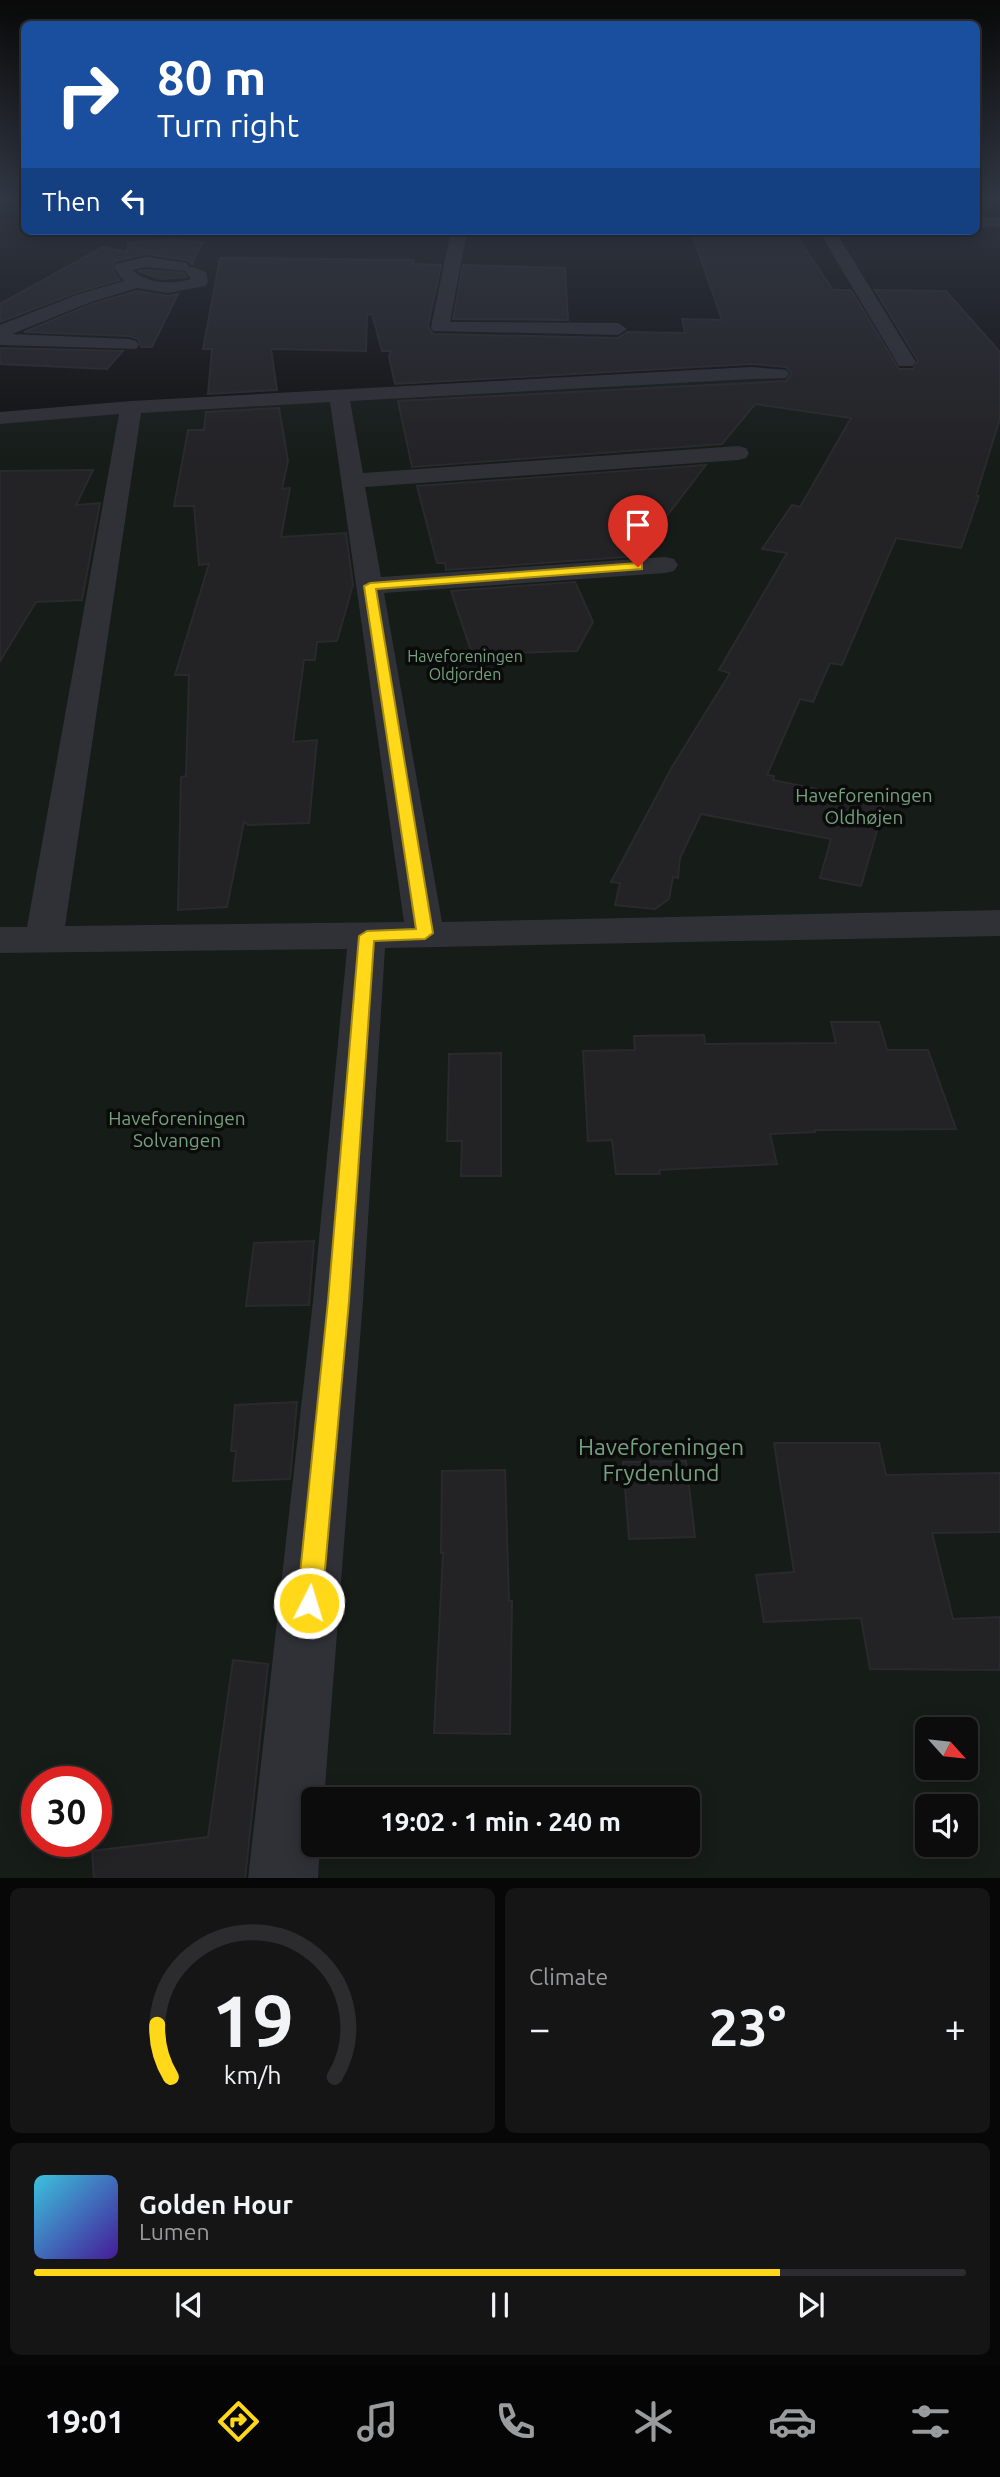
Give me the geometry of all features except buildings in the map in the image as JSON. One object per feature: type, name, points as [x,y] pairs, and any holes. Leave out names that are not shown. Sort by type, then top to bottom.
[{"type":"street","points":[[0,332],[85,298],[122,287]]},
{"type":"street","points":[[448,287],[440,327],[618,329]]},
{"type":"street","points":[[861,287],[906,362]]},
{"type":"street","points":[[0,339],[129,345]]},
{"type":"street","points":[[0,418],[131,407],[751,373],[779,374]]},
{"type":"street","points":[[339,396],[425,933]]},
{"type":"street","points":[[44,940],[131,407]]},
{"type":"street","points":[[353,481],[738,453]]},
{"type":"street","points":[[370,586],[665,565]]},
{"type":"street","points":[[0,940],[367,936],[1000,923]]},
{"type":"street","points":[[283,1878],[338,1301],[367,936]]},
{"type":"green space","points":[[1000,368],[1000,1878],[0,1878],[0,415],[705,369]]},
{"type":"route","points":[[309,1603],[338,1301],[367,936],[425,933],[370,586],[638,567]]},
{"type":"park label","name":"Haveforeningen Oldjorden","points":[[465,665]]},
{"type":"park label","name":"Haveforeningen Oldhøjen","points":[[864,806]]},
{"type":"park label","name":"Haveforeningen Solvangen","points":[[177,1129]]},
{"type":"park label","name":"Haveforeningen Frydenlund","points":[[661,1459]]}]
